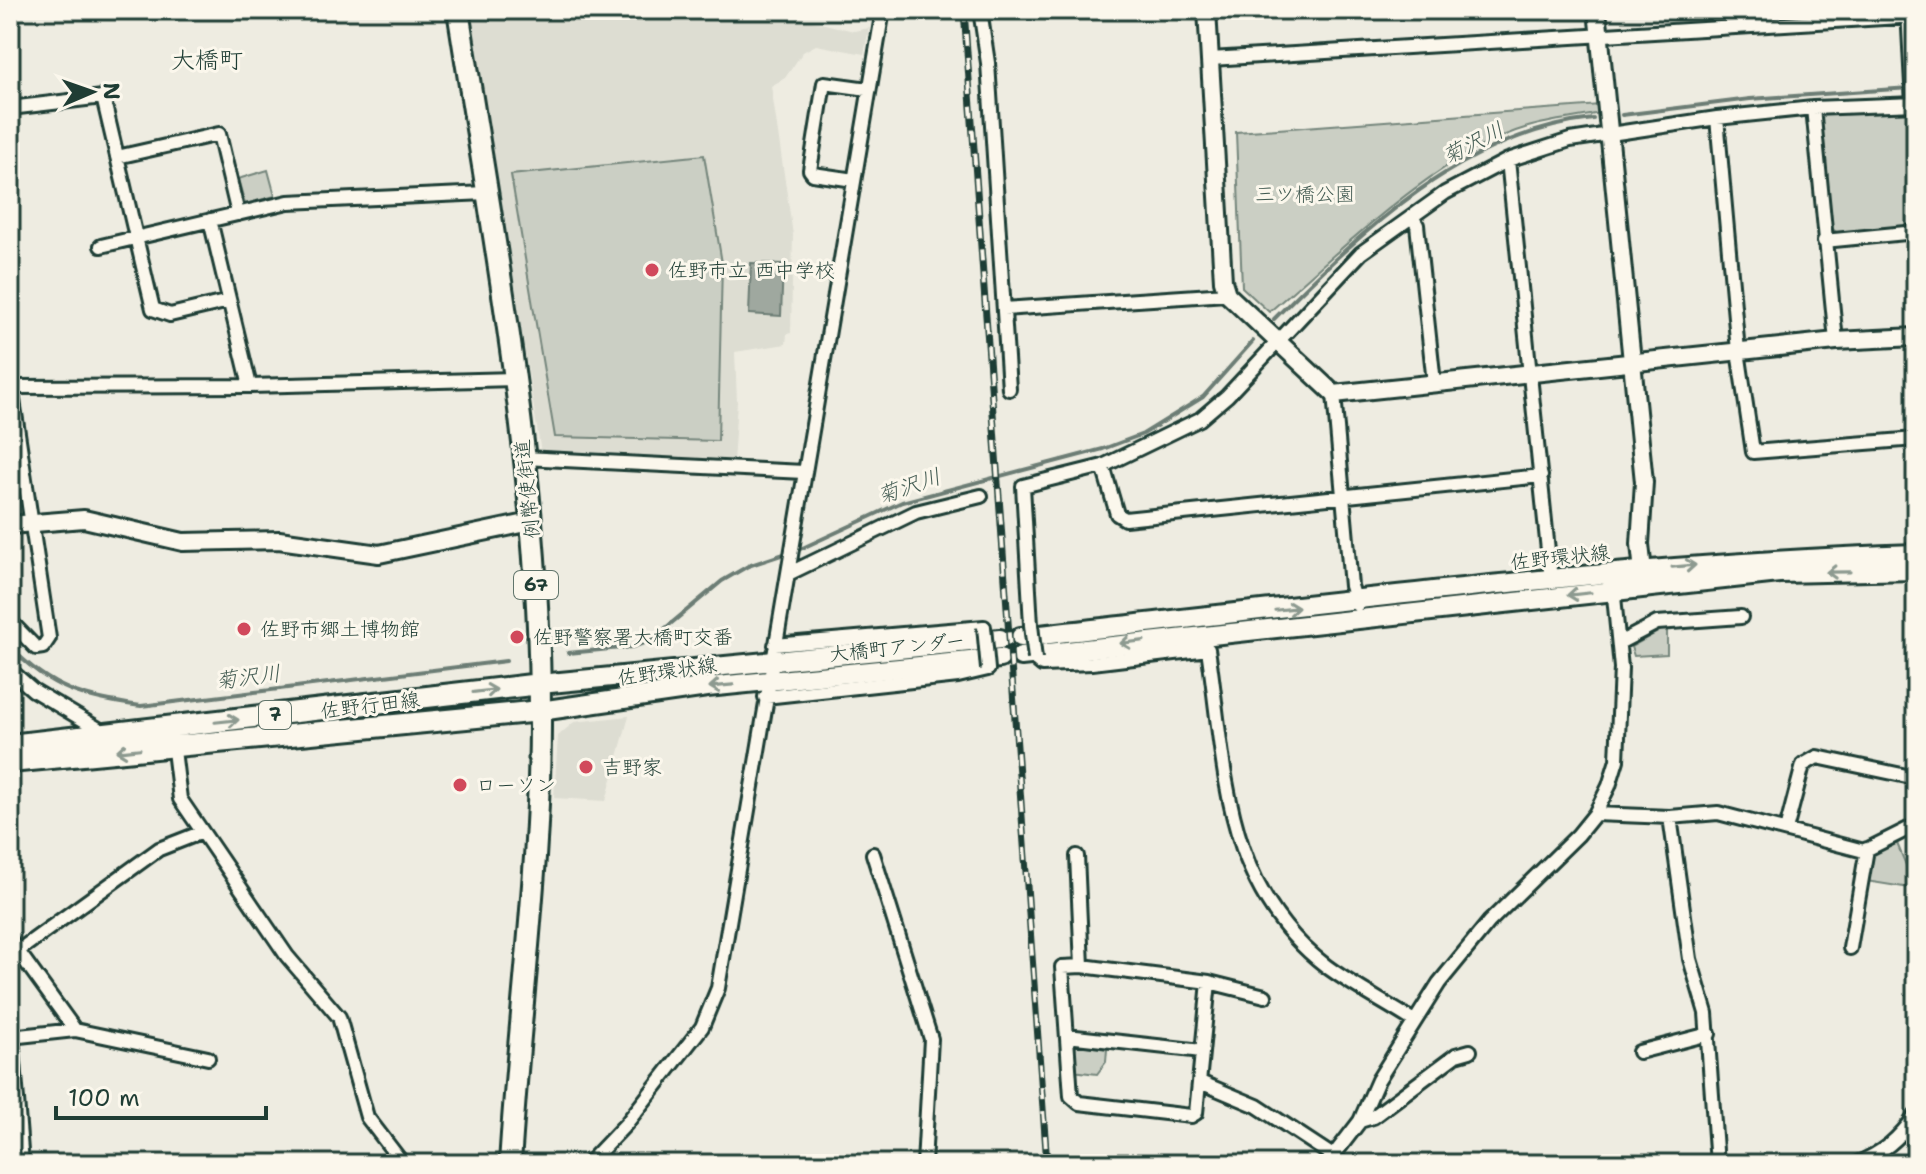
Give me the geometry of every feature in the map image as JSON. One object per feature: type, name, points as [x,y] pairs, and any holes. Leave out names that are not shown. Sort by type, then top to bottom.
[{"type":"main road","name":"例幣使街道","points":[[458,10],[515,379],[531,522],[540,684],[510,1164]]},
{"type":"main road","name":"佐野環状線","points":[[1027,644],[1613,582],[1774,558],[1916,554]]},
{"type":"main road","name":"佐野環状線","points":[[1643,578],[1916,570]]},
{"type":"main road","name":"佐野環状線","points":[[1358,609],[1551,580],[1613,582]]},
{"type":"main road","name":"大橋町アンダー","points":[[800,670],[996,655]]},
{"type":"main road","name":"佐野環状線","points":[[540,684],[800,670]]},
{"type":"main road","name":"佐野環状線","points":[[540,711],[770,671]]},
{"type":"main road","name":"佐野行田線","points":[[10,762],[540,684]]},
{"type":"main road","name":"佐野行田線","points":[[10,745],[107,734],[172,736],[540,711]]},
{"type":"street","points":[[588,1164],[626,1124],[702,1027],[718,988],[883,10]]},
{"type":"street","points":[[980,10],[988,63],[1009,389]]},
{"type":"street","points":[[1207,10],[1223,281],[1227,294],[1334,394],[1351,586],[1358,609]]},
{"type":"street","points":[[1597,10],[1644,482],[1643,578]]},
{"type":"street","points":[[1210,59],[1911,14],[1914,102],[1717,118],[1541,147],[1508,160],[1445,193],[1361,253],[1200,419],[1103,466],[1023,486],[1027,644],[1042,665],[1092,663],[1208,649],[1235,834],[1251,876],[1283,920],[1326,966],[1414,1021]]},
{"type":"street","points":[[854,180],[813,174],[810,170],[824,83],[868,89]]},
{"type":"street","points":[[10,108],[103,97],[156,313],[170,315],[229,301]]},
{"type":"street","points":[[1813,108],[1836,341]]},
{"type":"street","points":[[1717,118],[1738,351],[1753,452],[1916,439]]},
{"type":"street","points":[[117,157],[219,134],[238,214]]},
{"type":"street","points":[[1508,160],[1551,580]]},
{"type":"street","points":[[101,246],[288,202],[486,193]]},
{"type":"street","points":[[1412,217],[1417,225],[1434,383]]},
{"type":"street","points":[[210,220],[250,386]]},
{"type":"street","points":[[1824,241],[1916,232]]},
{"type":"street","points":[[1004,309],[1227,294]]},
{"type":"street","points":[[1334,394],[1836,341],[1916,337]]},
{"type":"street","points":[[10,621],[36,648],[49,638],[11,383],[250,386],[515,379]]},
{"type":"street","points":[[524,458],[804,472]]},
{"type":"street","points":[[1103,466],[1117,514],[1125,519],[1541,476]]},
{"type":"street","points":[[788,570],[916,512],[981,496]]},
{"type":"street","points":[[10,525],[84,519],[183,542],[279,540],[379,554],[531,522]]},
{"type":"street","points":[[1200,1082],[1257,1106],[1330,1160],[1360,1121],[1378,1080],[1414,1021],[1464,950],[1553,862],[1595,814],[1617,760],[1619,643],[1613,582]]},
{"type":"street","points":[[1619,643],[1657,623],[1741,617]]},
{"type":"street","points":[[984,627],[996,655],[958,676],[770,671],[984,627]]},
{"type":"street","points":[[10,670],[33,690],[107,734]]},
{"type":"street","points":[[172,736],[180,799],[200,833],[287,956],[339,1017],[367,1117],[403,1164]]},
{"type":"street","points":[[1786,830],[1803,765],[1809,759],[1817,757],[1916,778]]},
{"type":"street","points":[[1595,814],[1670,817],[1718,813],[1867,849],[1916,825]]},
{"type":"street","points":[[1670,817],[1690,959],[1709,1034],[1717,1164]]},
{"type":"street","points":[[18,951],[159,849],[200,833]]},
{"type":"street","points":[[1850,948],[1867,849]]},
{"type":"street","points":[[873,854],[931,1039],[924,1164]]},
{"type":"street","points":[[1077,856],[1082,966]]},
{"type":"street","points":[[10,940],[75,1030]]},
{"type":"street","points":[[1209,982],[1196,1113],[1191,1116],[1079,1103],[1071,1096],[1062,967],[1082,966],[1209,982],[1265,996]]},
{"type":"street","points":[[17,1159],[11,1036],[75,1030],[208,1058]]},
{"type":"street","points":[[1639,1052],[1709,1034]]},
{"type":"street","points":[[1067,1036],[1202,1051]]},
{"type":"street","points":[[1360,1121],[1373,1117],[1456,1055],[1470,1051]]},
{"type":"street","points":[[1855,1164],[1880,1154],[1901,1136],[1916,1115]]},
{"type":"shaded area","name":"佐野市立 西中学校","points":[[471,10],[765,10],[854,31],[869,28],[864,54],[816,45],[803,52],[785,78],[771,86],[793,235],[791,333],[787,334],[786,344],[735,352],[737,402],[733,463],[541,453]]},
{"type":"shaded area","points":[[751,263],[783,264],[781,316],[749,314]]},
{"type":"shaded area","name":"吉野家","points":[[629,716],[606,801],[554,798],[558,736],[574,722]]},
{"type":"green space","name":"三ツ橋公園","points":[[1600,105],[1600,113],[1528,127],[1460,158],[1391,206],[1269,312],[1242,287],[1236,132]]},
{"type":"green space","points":[[1910,109],[1916,225],[1839,234],[1830,227],[1820,124],[1824,114]]},
{"type":"green space","points":[[704,155],[722,263],[718,441],[555,437],[511,175]]},
{"type":"green space","points":[[268,170],[275,196],[245,204],[238,179]]},
{"type":"green space","points":[[1667,627],[1667,654],[1634,656],[1631,647]]},
{"type":"green space","points":[[1896,841],[1916,889],[1866,881],[1873,853]]},
{"type":"green space","points":[[1073,1044],[1107,1049],[1106,1062],[1097,1074],[1073,1071]]},
{"type":"waterway","name":"菊沢川","points":[[1622,115],[1750,99],[1910,88]]},
{"type":"waterway","name":"菊沢川","points":[[1274,319],[1379,221],[1458,165],[1501,144],[1546,128],[1593,119]]},
{"type":"waterway","name":"菊沢川","points":[[796,551],[902,502],[1103,449],[1143,434],[1203,397],[1253,341]]},
{"type":"waterway","name":"菊沢川","points":[[568,653],[632,647],[650,641],[722,581],[748,566],[787,553]]},
{"type":"waterway","name":"菊沢川","points":[[10,647],[40,674],[70,690],[141,706],[506,661]]},
{"type":"railway","points":[[964,10],[1047,1164]]},
{"type":"place","name":"佐野市立 西中学校","points":[[652,270]]},
{"type":"place","name":"佐野市郷土博物館","points":[[244,629]]},
{"type":"place","name":"佐野警察署大橋町交番","points":[[517,637]]},
{"type":"place","name":"吉野家","points":[[586,767]]},
{"type":"place","name":"ローソン","points":[[460,785]]},
{"type":"district","name":"大橋町","points":[[207,60]]}]
